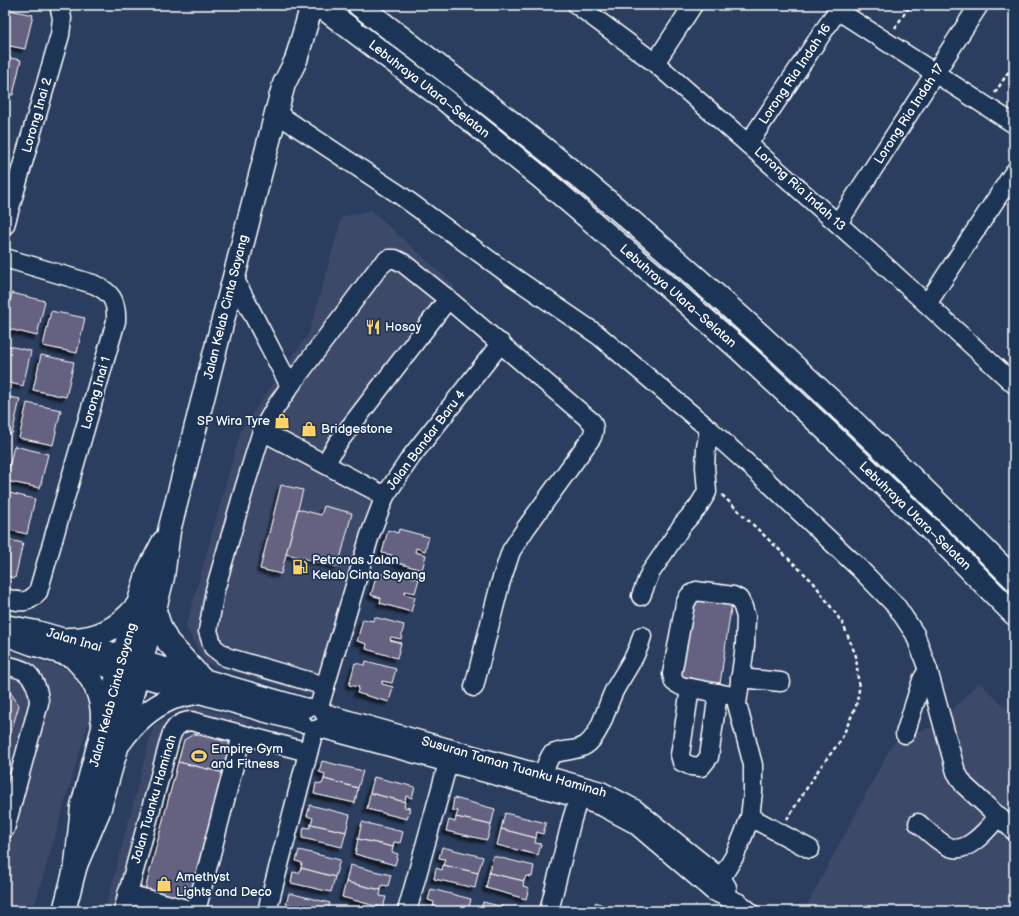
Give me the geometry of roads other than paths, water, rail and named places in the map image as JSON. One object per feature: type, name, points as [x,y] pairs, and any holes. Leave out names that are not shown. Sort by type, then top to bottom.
[{"type":"main road","name":"Jalan Kelab Cinta Sayang","points":[[284,84],[285,58],[297,5]]},
{"type":"main road","name":"Jalan Kelab Cinta Sayang","points":[[64,911],[76,866],[82,806],[108,745],[146,609],[164,577],[169,531],[276,113],[284,84],[296,60],[312,5]]},
{"type":"main road","name":"Lebuhraya Utara–Selatan","points":[[319,5],[445,100],[539,176],[739,349],[935,534],[1014,614]]},
{"type":"main road","name":"Lebuhraya Utara–Selatan","points":[[359,5],[556,158],[680,263],[842,410],[1014,578]]},
{"type":"main road","points":[[68,639],[88,638],[107,632],[128,617],[146,609],[161,629],[197,685],[150,711],[108,745],[102,730],[101,703],[97,690],[92,679],[75,659]]},
{"type":"street","name":"Lorong Inai 2","points":[[5,225],[60,35],[62,18],[58,5]]},
{"type":"street","name":"Lorong Ria Indah 13","points":[[577,5],[655,63],[838,223],[1014,384]]},
{"type":"street","points":[[655,63],[693,5]]},
{"type":"street","name":"Lorong Ria Indah 17","points":[[838,223],[979,5]]},
{"type":"street","points":[[839,8],[886,42],[1014,124]]},
{"type":"street","name":"Lorong Ria Indah 16","points":[[748,144],[839,8]]},
{"type":"street","points":[[276,113],[400,195],[503,270],[598,335],[710,429],[769,482],[887,596],[897,607],[915,634],[928,670],[956,772],[964,785],[1014,831]]},
{"type":"street","points":[[927,304],[1014,172]]},
{"type":"street","name":"Lorong Inai 1","points":[[5,258],[93,284],[103,289],[112,298],[117,309],[116,321],[42,582],[38,592],[32,598],[24,602],[5,598]]},
{"type":"street","points":[[325,686],[226,657],[213,647],[208,631],[215,590],[262,431],[290,386],[379,267],[388,259],[394,259],[403,263],[448,298],[501,343],[592,422],[595,431],[511,551],[500,584],[474,687]]},
{"type":"street","points":[[234,278],[290,386]]},
{"type":"street","points":[[325,464],[337,444],[448,298]]},
{"type":"street","name":"Jalan Bandar Baru 4","points":[[267,911],[308,752],[314,718],[370,535],[385,496],[411,457],[501,343]]},
{"type":"street","points":[[641,596],[650,574],[683,524],[698,507],[707,492],[705,461],[710,429]]},
{"type":"street","points":[[262,431],[385,496]]},
{"type":"street","points":[[717,884],[734,857],[744,836],[750,817],[754,792],[753,765],[737,704],[738,697],[740,678],[745,645],[746,617],[744,607],[739,599],[733,596],[696,591],[689,596],[685,604],[672,674],[674,682],[681,686],[738,697]]},
{"type":"street","name":"Jalan Inai","points":[[5,624],[37,630],[68,639],[130,666]]},
{"type":"street","name":"Jalan Inai","points":[[5,636],[75,659],[130,666]]},
{"type":"street","points":[[543,774],[551,755],[586,745],[594,736],[603,720],[615,690],[638,649],[642,636]]},
{"type":"street","points":[[5,665],[26,672],[37,688],[40,695],[40,703],[5,829]]},
{"type":"street","name":"Susuran Taman Tuanku Haminah","points":[[130,666],[580,791],[601,790],[635,809],[741,908]]},
{"type":"street","points":[[905,734],[922,680],[928,670]]},
{"type":"street","points":[[740,678],[781,682]]},
{"type":"street","points":[[690,688],[680,755],[682,762],[691,766],[701,767],[709,757],[718,693]]},
{"type":"street","name":"Jalan Tuanku Haminah","points":[[125,903],[172,731],[184,721],[191,721],[308,752]]},
{"type":"street","points":[[125,903],[195,911],[242,734]]},
{"type":"street","points":[[407,911],[450,756]]},
{"type":"street","name":"Susuran Taman Tuanku Haminah","points":[[450,756],[543,774],[580,791]]},
{"type":"street","points":[[549,911],[580,791]]},
{"type":"street","points":[[918,823],[945,844],[953,848],[964,848],[978,838],[999,816]]},
{"type":"street","points":[[750,817],[810,850]]},
{"type":"place","name":"Hosay","points":[[373,327]]},
{"type":"place","name":"SP Wira Tyre","points":[[282,421]]},
{"type":"place","name":"Bridgestone","points":[[309,429]]},
{"type":"place","name":"Petronas Jalan Kelab Cinta Sayang","points":[[300,567]]},
{"type":"place","name":"Empire Gym and Fitness","points":[[199,756]]},
{"type":"place","name":"Amethyst Lights and Deco","points":[[164,884]]}]
